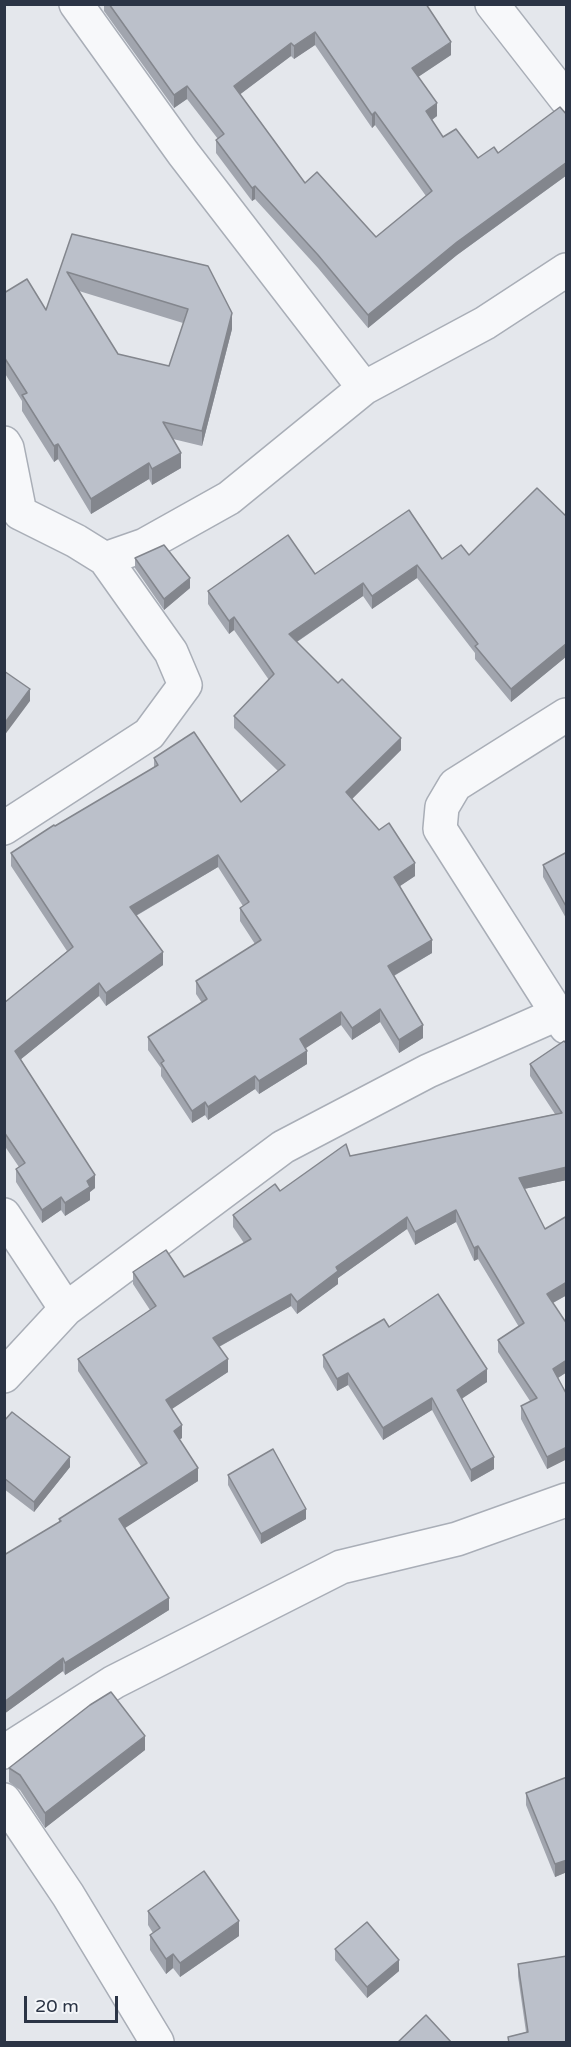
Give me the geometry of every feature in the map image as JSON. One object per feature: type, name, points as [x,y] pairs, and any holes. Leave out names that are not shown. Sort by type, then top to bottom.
[{"type":"street","points":[[76,4],[183,153],[364,388]]},
{"type":"street","points":[[492,4],[567,99]]},
{"type":"street","points":[[105,560],[145,545],[229,498],[364,388],[485,323],[567,270]]},
{"type":"street","points":[[4,443],[7,448],[12,519],[76,541],[105,560],[171,652],[185,685],[149,734],[4,828]]},
{"type":"street","points":[[4,1376],[66,1309],[283,1147],[428,1071],[562,1020],[440,829],[442,807],[455,785],[567,715]]},
{"type":"street","points":[[4,1215],[66,1309]]},
{"type":"street","points":[[4,1752],[114,1682],[341,1567],[457,1539],[567,1500]]},
{"type":"street","points":[[4,1800],[68,1895],[157,2043]]},
{"type":"building","points":[[109,4],[426,4],[451,42],[412,68],[437,103],[426,111],[443,137],[456,129],[478,158],[494,147],[498,153],[560,107],[567,115],[567,162],[457,242],[368,315],[318,255],[255,186],[252,188],[216,140],[224,134],[187,86],[174,95]],"holes":[[[315,32],[372,115],[375,112],[432,191],[376,237],[317,172],[305,183],[234,86],[291,43],[294,46]]]},
{"type":"building","points":[[72,234],[208,266],[232,313],[202,431],[163,422],[181,453],[152,469],[149,463],[91,499],[58,444],[54,446],[22,395],[27,393],[4,357],[4,293],[27,279],[46,310]],"holes":[[[67,272],[188,309],[169,366],[118,354]]]},
{"type":"building","points":[[537,488],[567,517],[567,643],[511,689],[475,646],[478,644],[417,565],[372,596],[363,583],[289,634],[338,683],[342,679],[401,738],[346,792],[379,830],[389,823],[415,863],[394,877],[432,940],[388,966],[423,1025],[399,1040],[380,1009],[352,1028],[341,1012],[300,1039],[307,1051],[259,1081],[255,1076],[208,1107],[205,1102],[192,1111],[161,1063],[164,1061],[148,1037],[207,999],[196,981],[261,940],[240,908],[249,902],[218,855],[130,907],[163,952],[106,993],[99,983],[15,1051],[95,1175],[87,1181],[90,1187],[65,1203],[61,1197],[42,1210],[16,1169],[25,1163],[4,1132],[4,1003],[73,947],[11,853],[54,825],[158,765],[154,758],[194,732],[241,802],[285,765],[234,716],[274,674],[234,617],[229,621],[208,591],[288,535],[315,574],[409,510],[442,559],[461,545],[469,555]]},
{"type":"building","points":[[164,545],[190,578],[164,599],[135,558]]},
{"type":"building","points":[[4,671],[30,689],[4,724]]},
{"type":"building","points":[[567,852],[567,908],[543,865]]},
{"type":"building","points":[[564,1041],[567,1044],[567,1167],[519,1178],[545,1229],[567,1216],[567,1282],[547,1294],[567,1324],[567,1360],[553,1369],[567,1395],[567,1447],[547,1457],[521,1406],[537,1398],[498,1340],[524,1323],[478,1246],[474,1248],[456,1210],[415,1232],[407,1217],[336,1267],[338,1271],[297,1302],[291,1294],[213,1338],[228,1359],[166,1400],[182,1425],[174,1431],[198,1468],[119,1519],[169,1598],[65,1663],[63,1658],[4,1702],[4,1555],[61,1521],[59,1519],[147,1463],[78,1359],[156,1306],[133,1272],[166,1250],[184,1277],[251,1239],[233,1215],[275,1184],[280,1191],[346,1144],[350,1156],[562,1113],[530,1064]]},
{"type":"building","points":[[438,1294],[487,1369],[457,1390],[494,1457],[471,1470],[432,1398],[383,1428],[348,1373],[337,1379],[323,1355],[384,1319],[389,1327]]},
{"type":"building","points":[[12,1412],[70,1457],[34,1502],[4,1478],[4,1421]]},
{"type":"building","points":[[273,1449],[306,1509],[261,1534],[228,1475]]},
{"type":"building","points":[[111,1692],[145,1736],[45,1813],[20,1775],[9,1768],[90,1705]]},
{"type":"building","points":[[567,1777],[567,1860],[555,1864],[526,1793]]},
{"type":"building","points":[[204,1871],[239,1921],[180,1963],[173,1954],[166,1959],[150,1935],[160,1928],[148,1911]]},
{"type":"building","points":[[367,1922],[399,1960],[367,1987],[335,1949]]},
{"type":"building","points":[[567,1956],[567,2043],[509,2043],[508,2037],[528,2032],[518,1964]]},
{"type":"building","points":[[426,2015],[452,2043],[397,2043]]}]
